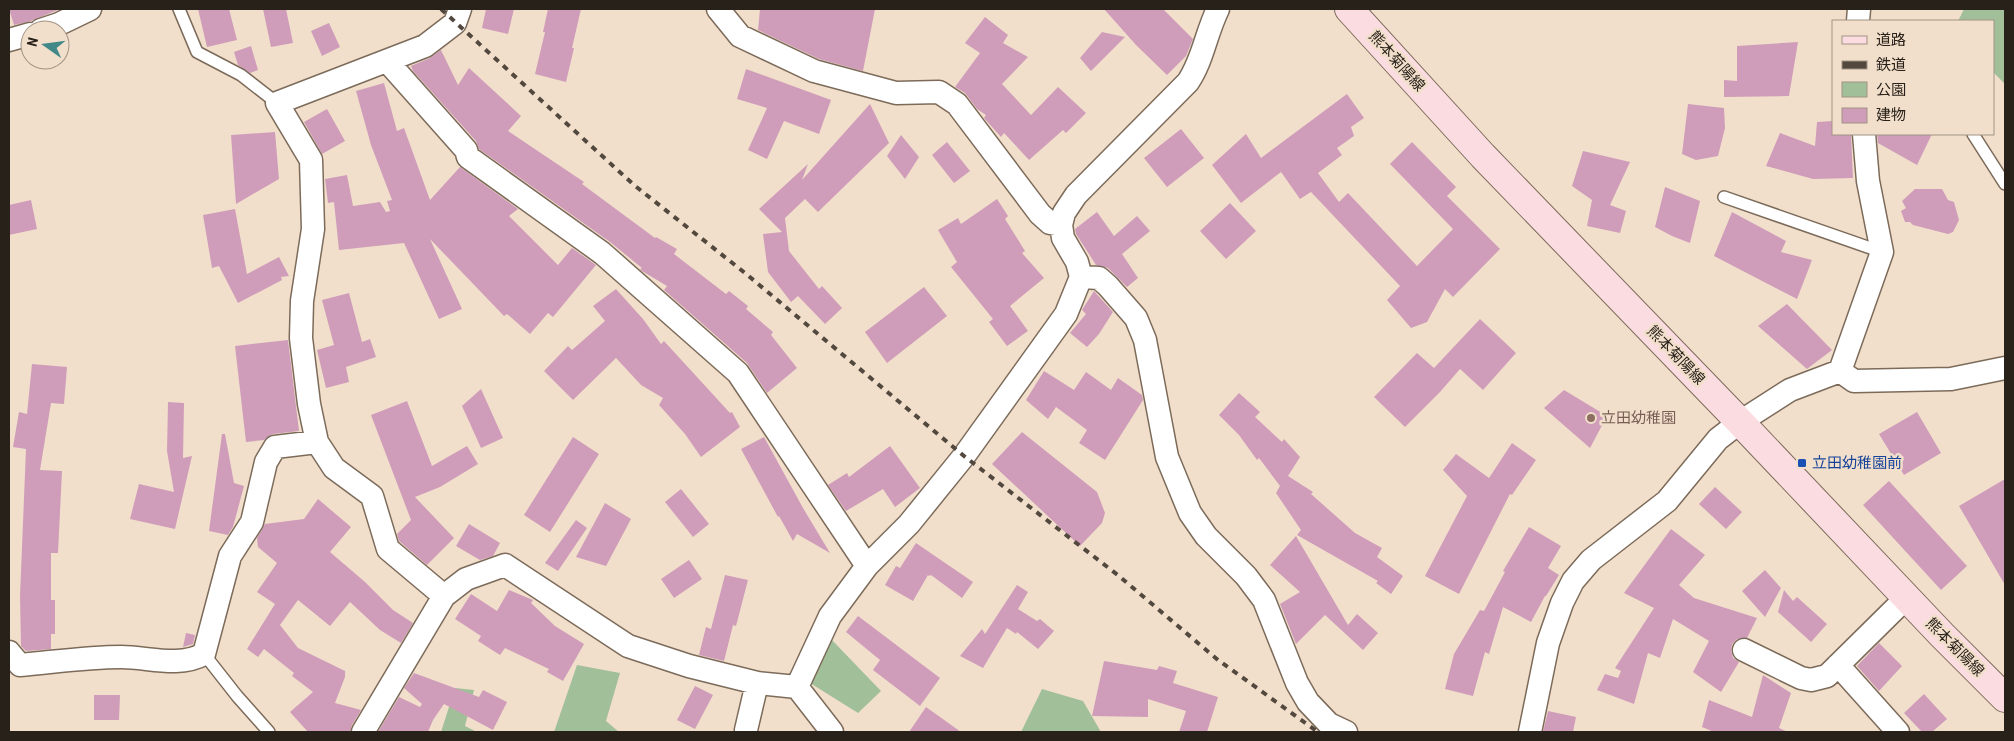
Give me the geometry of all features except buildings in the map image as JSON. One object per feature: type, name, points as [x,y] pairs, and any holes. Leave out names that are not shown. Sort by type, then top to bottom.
[{"type":"main road","name":"熊本菊陽線","points":[[1349,9],[1483,156],[2005,698]]},
{"type":"street","points":[[67,20],[90,9]]},
{"type":"street","points":[[444,596],[388,550],[372,496],[334,468],[318,442],[309,404],[301,338],[302,301],[313,229],[311,160],[277,103],[425,46],[455,23],[460,9]]},
{"type":"street","points":[[718,9],[740,36],[814,71],[896,93],[939,92],[958,104],[1040,214],[1050,223],[1061,225]]},
{"type":"street","points":[[797,687],[830,616],[867,566],[909,524],[964,456],[1066,314],[1081,276],[1078,262],[1063,238],[1061,225],[1064,213],[1076,195],[1188,82],[1196,71],[1210,25],[1218,9]]},
{"type":"street","points":[[387,61],[460,144],[468,157],[602,253],[738,372],[867,566]]},
{"type":"street","points":[[1840,372],[1882,252],[1868,181],[1864,135]]},
{"type":"street","points":[[1081,276],[1099,278],[1136,318],[1145,340],[1167,457],[1190,513],[1206,536],[1246,576],[1264,600],[1297,683],[1308,702],[1333,730]]},
{"type":"street","points":[[1840,372],[1854,381],[1941,380],[2005,368]]},
{"type":"street","points":[[1530,732],[1548,643],[1562,603],[1573,581],[1591,560],[1667,501],[1718,439],[1740,422],[1790,390],[1840,372]]},
{"type":"street","points":[[9,652],[20,665],[121,657],[179,662],[194,660],[204,654],[230,556],[252,522],[266,462],[275,447],[318,442]]},
{"type":"street","points":[[363,732],[444,596],[466,579],[506,565],[628,646],[689,666],[758,682],[797,687],[832,732]]},
{"type":"street","points":[[1744,650],[1801,678],[1811,680],[1827,676],[1907,597]]},
{"type":"street","points":[[1838,665],[1898,732]]},
{"type":"street","points":[[746,730],[758,682]]},
{"type":"lane","points":[[179,9],[197,52],[241,76],[277,103]]},
{"type":"lane","points":[[1974,135],[2005,184]]},
{"type":"lane","points":[[1724,197],[1882,252]]},
{"type":"lane","points":[[204,654],[237,696],[269,732]]},
{"type":"green space","points":[[1964,9],[2005,9],[2005,84],[1994,73],[1994,20],[1958,20]]},
{"type":"green space","points":[[831,639],[881,691],[858,713],[810,683]]},
{"type":"green space","points":[[577,665],[620,673],[606,721],[619,732],[554,732]]},
{"type":"green space","points":[[455,688],[474,690],[465,726],[477,732],[441,732]]},
{"type":"green space","points":[[1042,689],[1083,701],[1101,732],[1021,732]]},
{"type":"railway","points":[[441,9],[634,185],[745,273],[964,456],[1119,576],[1218,660],[1318,732]]},
{"type":"place","name":"立田幼稚園","points":[[1591,418]]},
{"type":"place","name":"立田幼稚園前","points":[[1802,463]]}]
